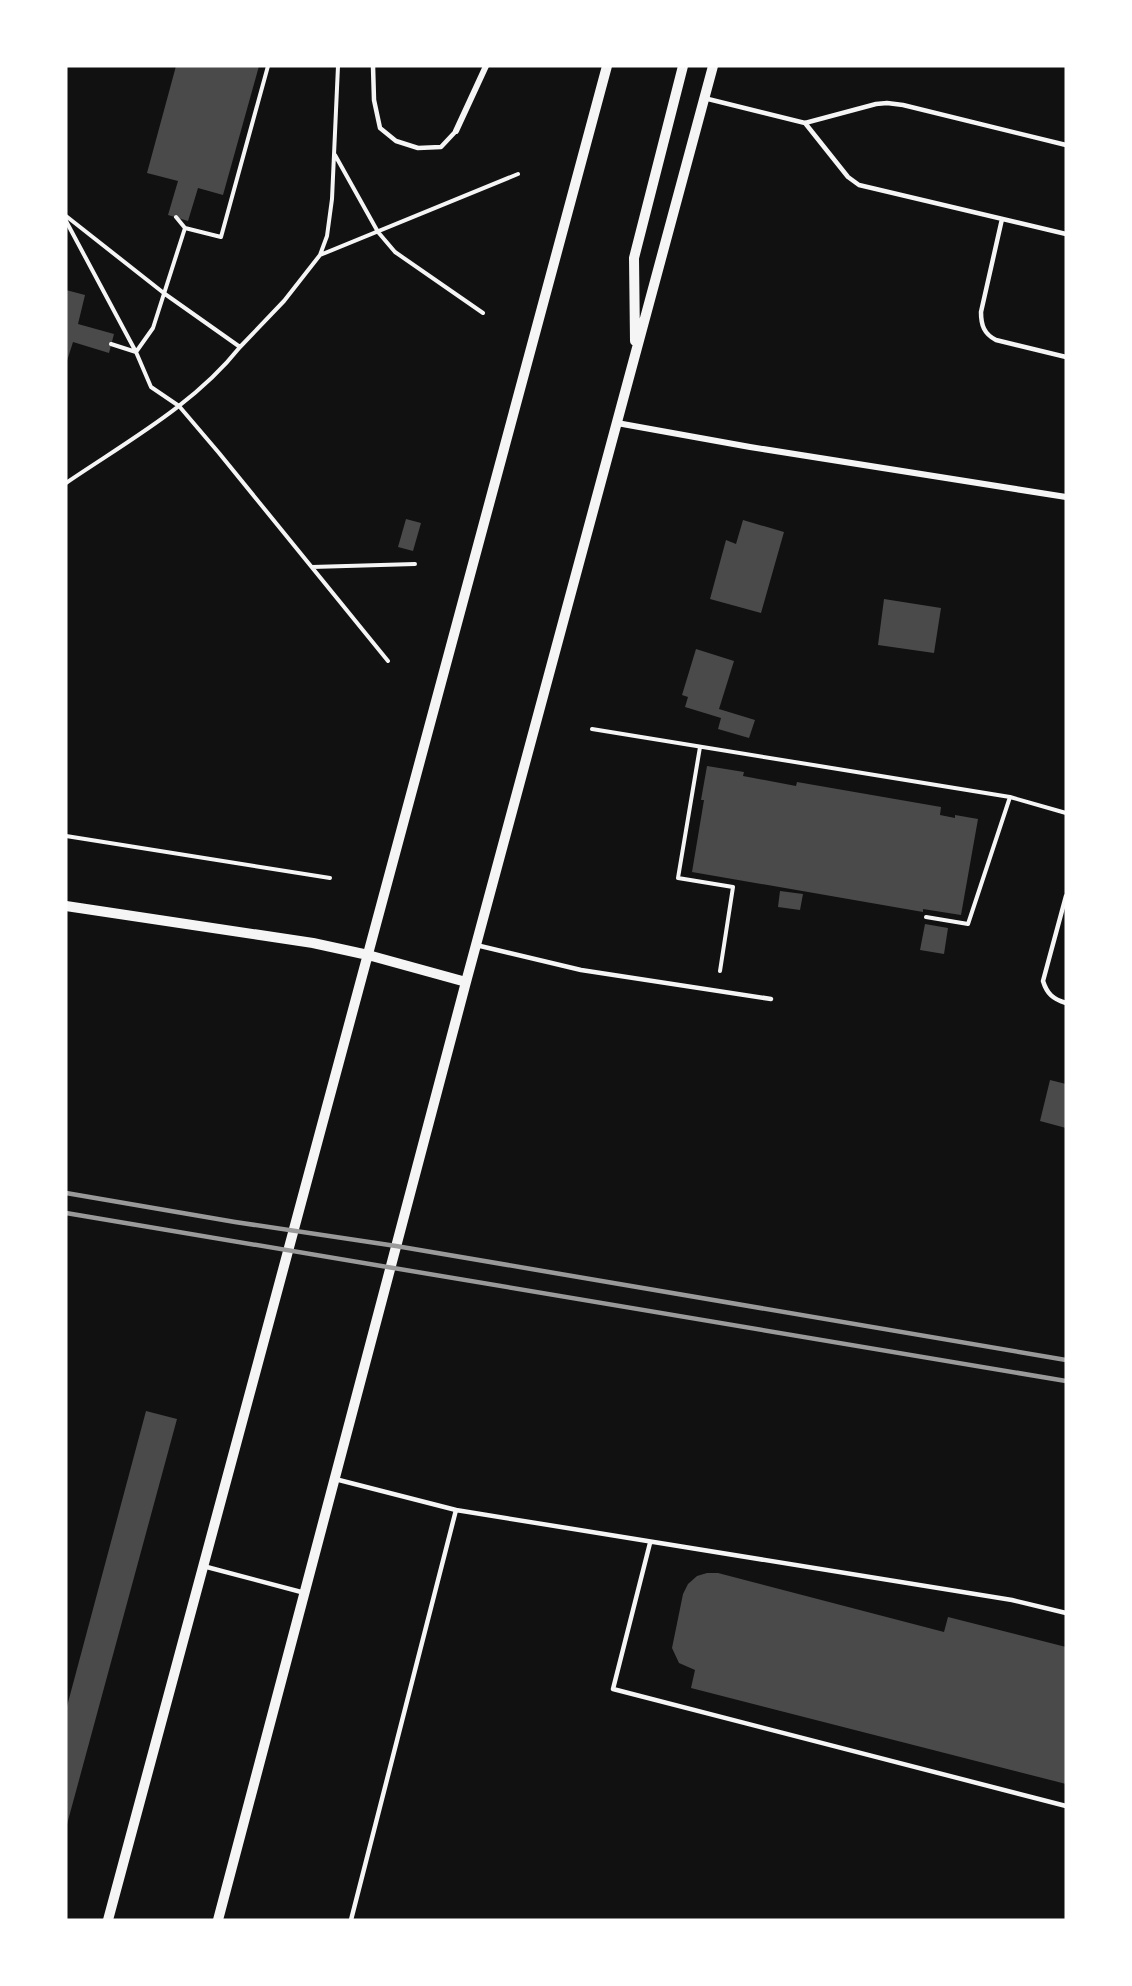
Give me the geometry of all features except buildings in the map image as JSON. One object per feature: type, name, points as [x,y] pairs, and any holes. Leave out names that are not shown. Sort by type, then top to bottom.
[{"type":"street","points":[[456,131],[486,66]]},
{"type":"street","points":[[108,1920],[607,66]]},
{"type":"street","points":[[635,356],[634,258],[683,66]]},
{"type":"street","points":[[218,1920],[466,982],[713,66]]},
{"type":"street","points":[[617,423],[761,449],[1066,497]]},
{"type":"street","points":[[67,907],[314,943],[466,982]]},
{"type":"lane","points":[[373,66],[374,100],[380,128],[396,141],[418,148],[441,147],[456,131]]},
{"type":"lane","points":[[704,98],[805,123],[887,103],[903,105],[1066,146]]},
{"type":"lane","points":[[805,123],[848,177],[859,185],[1066,234]]},
{"type":"lane","points":[[1002,219],[981,312],[984,330],[996,340],[1066,357]]},
{"type":"lane","points":[[1066,896],[1043,981],[1050,996],[1066,1003]]},
{"type":"lane","points":[[476,945],[580,970],[771,999]]},
{"type":"lane","points":[[335,1479],[456,1510],[1012,1600],[1066,1613]]},
{"type":"lane","points":[[351,1920],[456,1510]]},
{"type":"lane","points":[[650,1543],[613,1689],[1066,1806]]},
{"type":"lane","points":[[203,1566],[305,1593]]},
{"type":"path","points":[[176,217],[185,228],[221,237],[268,66]]},
{"type":"path","points":[[66,483],[179,406],[225,366],[284,301],[320,255],[327,236],[332,199],[338,66]]},
{"type":"path","points":[[334,153],[378,232],[395,252],[483,313]]},
{"type":"path","points":[[320,255],[518,174]]},
{"type":"path","points":[[66,216],[165,294],[240,347]]},
{"type":"path","points":[[66,221],[136,352],[151,387],[179,406],[388,661]]},
{"type":"path","points":[[136,352],[153,328],[185,228]]},
{"type":"path","points":[[111,344],[136,352]]},
{"type":"path","points":[[312,567],[415,564]]},
{"type":"path","points":[[592,729],[1010,797],[1066,813]]},
{"type":"path","points":[[700,747],[678,879],[733,887],[717,992]]},
{"type":"path","points":[[926,917],[968,924],[1010,797]]},
{"type":"path","points":[[66,836],[330,878]]},
{"type":"railway","points":[[66,1193],[235,1222],[396,1246],[1066,1360]]},
{"type":"railway","points":[[66,1213],[1066,1381]]}]
